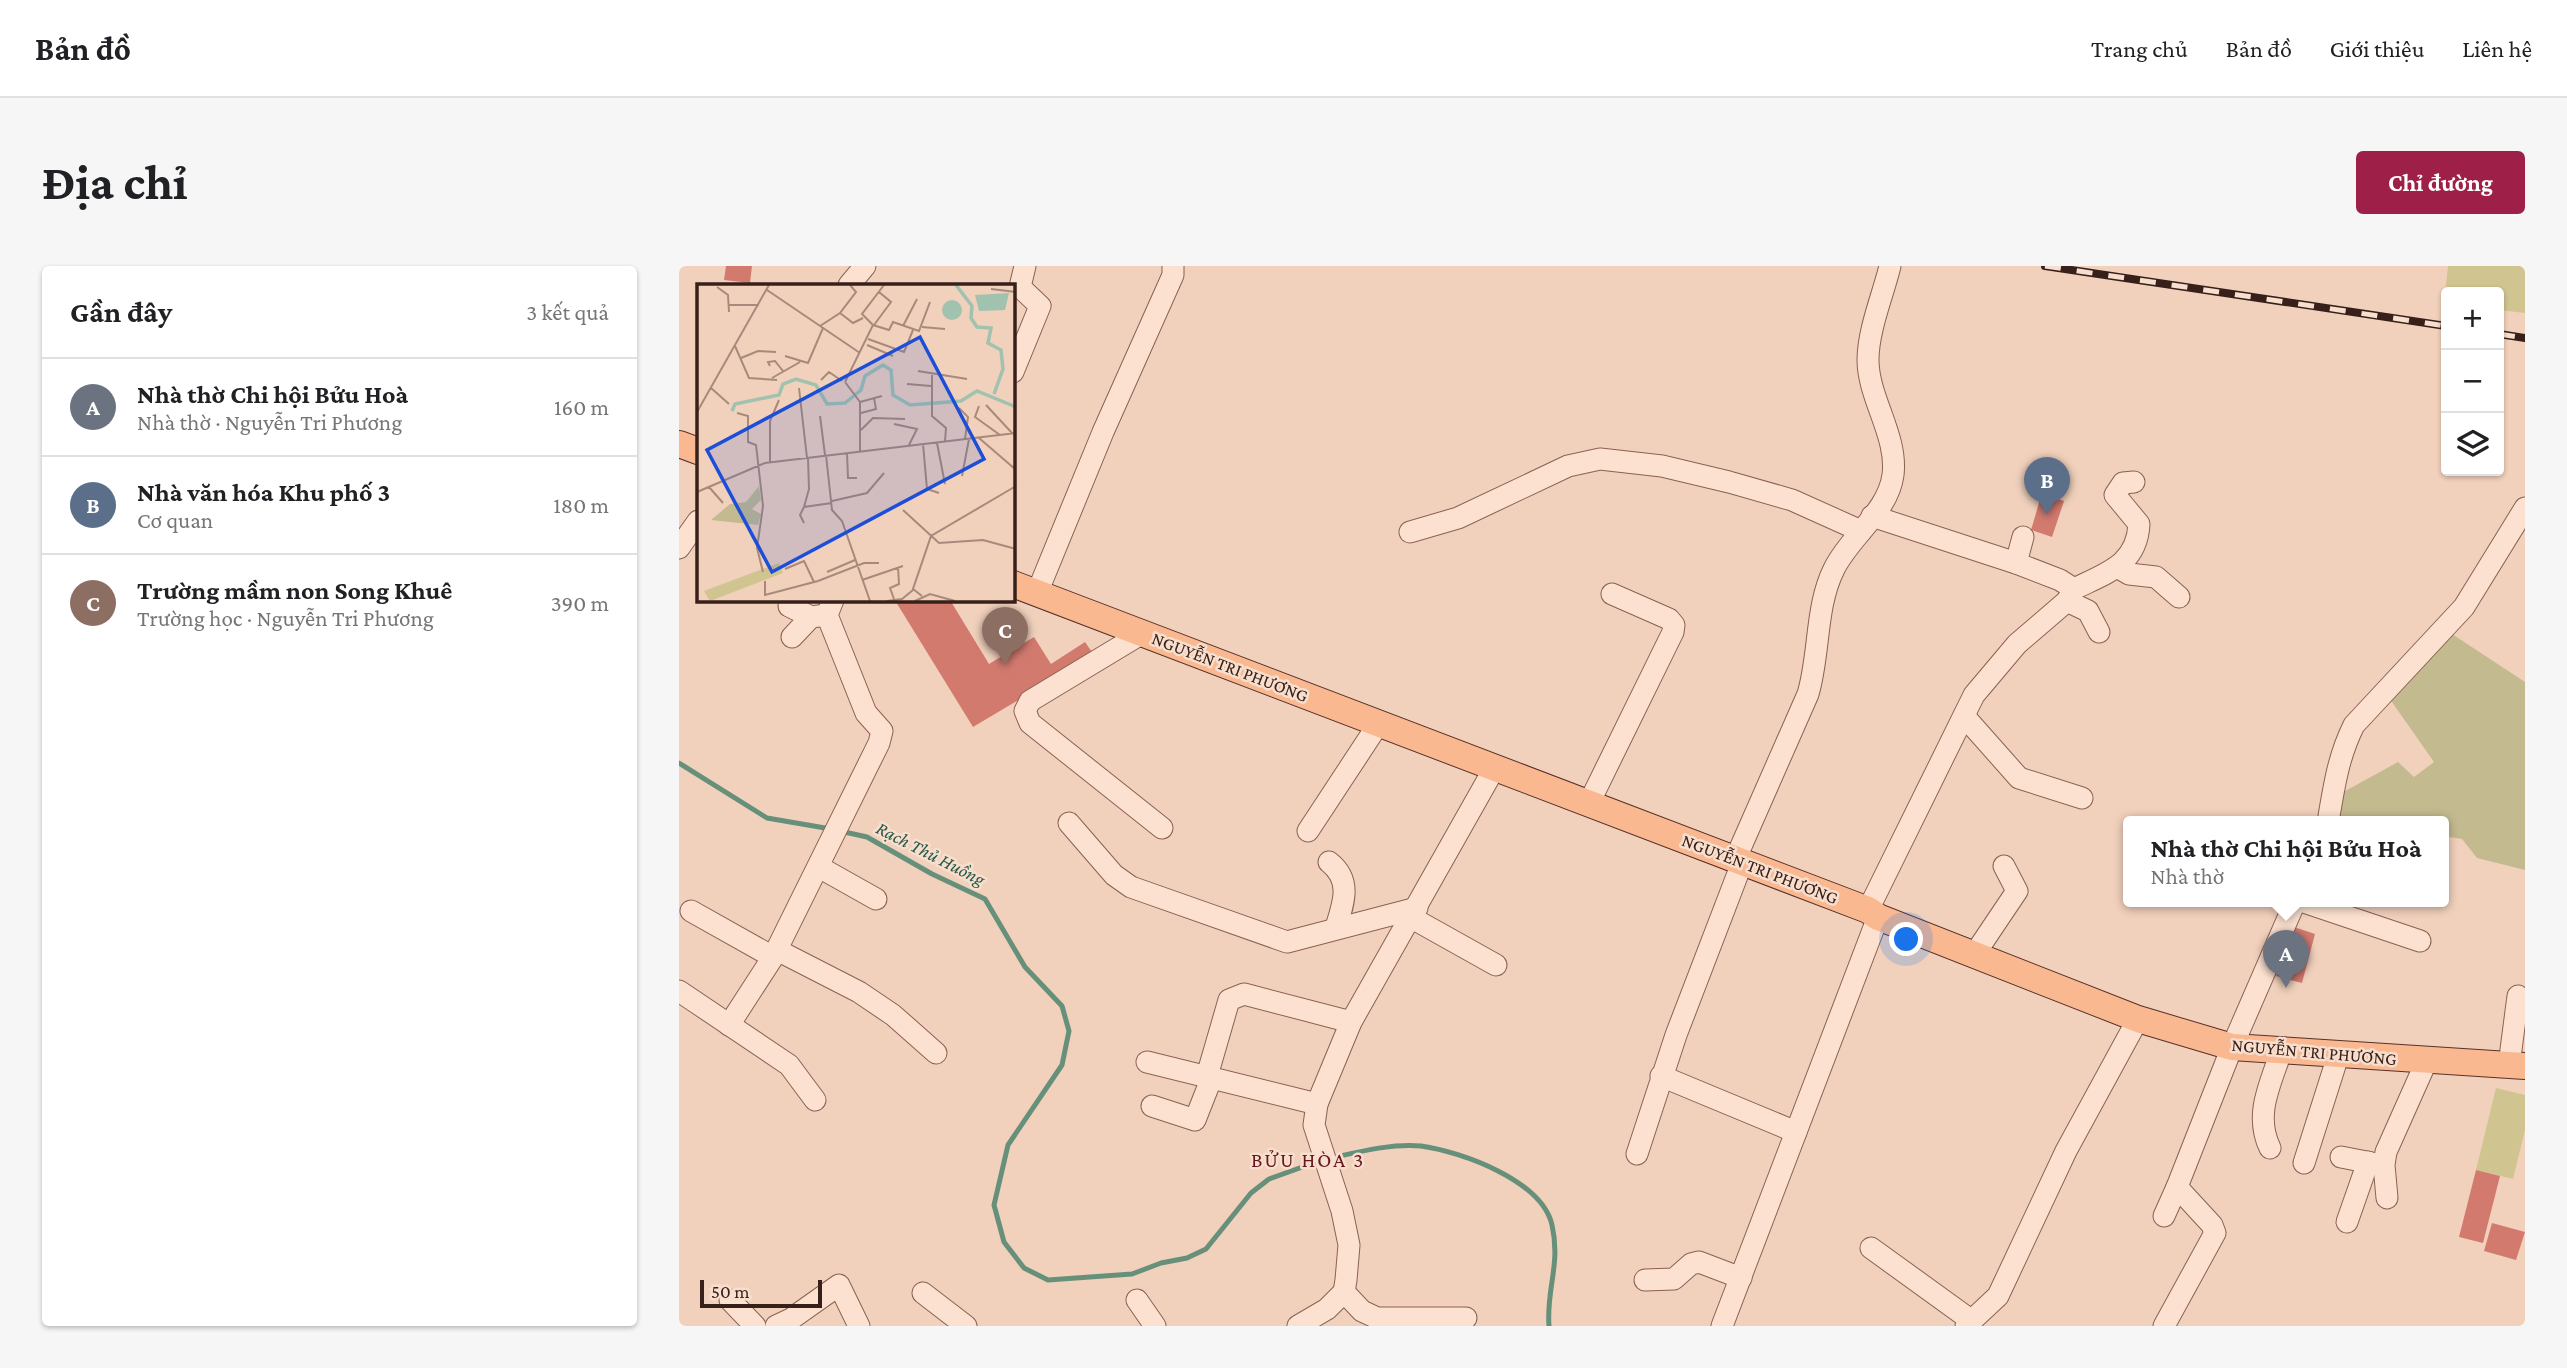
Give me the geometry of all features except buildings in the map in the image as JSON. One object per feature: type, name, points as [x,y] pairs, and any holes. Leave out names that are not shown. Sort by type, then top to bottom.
[{"type":"main road","points":[[679,444],[697,451]]},
{"type":"main road","name":"NGUYỄN TRI PHƯƠNG","points":[[1025,589],[1589,803],[2138,1018],[2232,1047],[2339,1056],[2517,1065]]},
{"type":"street","points":[[850,284],[865,266]]},
{"type":"street","points":[[1015,367],[1040,306],[1020,287],[1025,266]]},
{"type":"street","points":[[1025,589],[1103,432],[1173,275],[1173,266]]},
{"type":"street","points":[[1637,1154],[1661,1076],[1739,862],[1808,694],[1815,671],[1828,585],[1847,547],[1887,496],[1893,473],[1868,360],[1890,266]]},
{"type":"street","points":[[1410,532],[1458,518],[1568,466],[1600,459],[1662,466],[1792,499],[1866,523],[2016,563],[2060,580],[2088,611],[2099,632]]},
{"type":"street","points":[[1722,1326],[1796,1132],[1873,914],[1964,716],[1983,681],[2017,645],[2071,595],[2117,567],[2132,553],[2138,541],[2139,524],[2115,495],[2123,483],[2134,482]]},
{"type":"street","points":[[2329,816],[2333,782],[2344,745],[2354,725],[2464,607],[2525,508]]},
{"type":"street","points":[[679,548],[697,522]]},
{"type":"street","points":[[2016,563],[2023,537]]},
{"type":"street","points":[[2117,567],[2129,574],[2156,578],[2179,597]]},
{"type":"street","points":[[1589,803],[1673,632],[1669,619],[1612,594]]},
{"type":"street","points":[[789,606],[824,611]]},
{"type":"street","points":[[792,637],[824,611]]},
{"type":"street","points":[[729,1025],[775,953],[851,802],[882,731],[866,713],[824,611]]},
{"type":"street","points":[[1141,634],[1030,701],[1025,712],[1030,723],[1162,828]]},
{"type":"street","points":[[1964,716],[2019,778],[2082,798]]},
{"type":"street","points":[[1308,831],[1379,723]]},
{"type":"street","points":[[1298,1326],[1327,1309],[1344,1292],[1349,1245],[1342,1211],[1314,1125],[1317,1104],[1351,1022],[1415,913],[1495,767]]},
{"type":"street","points":[[1069,823],[1114,874],[1131,887],[1287,942],[1301,941],[1336,927],[1415,913],[1496,965]]},
{"type":"street","points":[[1329,862],[1340,870],[1344,880],[1336,927]]},
{"type":"street","points":[[1974,955],[2017,891],[2004,866]]},
{"type":"street","points":[[818,867],[876,898]]},
{"type":"street","points":[[2164,1216],[2232,1047],[2293,907]]},
{"type":"street","points":[[2319,907],[2420,941]]},
{"type":"street","points":[[691,911],[859,992],[893,1014],[936,1053]]},
{"type":"street","points":[[679,991],[789,1065],[815,1100]]},
{"type":"street","points":[[1152,1106],[1195,1120],[1210,1076],[1229,1000],[1237,995],[1244,994],[1351,1022]]},
{"type":"street","points":[[2517,1065],[2518,996]]},
{"type":"street","points":[[1871,1248],[1969,1324],[1998,1296],[2066,1151],[2138,1018]]},
{"type":"street","points":[[2270,1148],[2262,1131],[2262,1117],[2281,1052]]},
{"type":"street","points":[[2304,1163],[2339,1056]]},
{"type":"street","points":[[2347,1223],[2376,1163],[2386,1152],[2427,1060]]},
{"type":"street","points":[[1147,1062],[1317,1104]]},
{"type":"street","points":[[1661,1076],[1796,1132]]},
{"type":"street","points":[[2341,1157],[2376,1163]]},
{"type":"street","points":[[2376,1163],[2387,1198]]},
{"type":"street","points":[[2164,1326],[2215,1233],[2212,1225],[2177,1187]]},
{"type":"street","points":[[1645,1280],[1674,1279],[1691,1264],[1699,1262],[1741,1278]]},
{"type":"street","points":[[775,1326],[791,1319],[839,1285],[859,1326]]},
{"type":"street","points":[[1344,1292],[1366,1319],[1466,1318]]},
{"type":"street","points":[[923,1293],[966,1326]]},
{"type":"street","points":[[730,1300],[755,1326]]},
{"type":"street","points":[[1137,1300],[1155,1326]]},
{"type":"shaded area","points":[[2448,266],[2525,266],[2525,313],[2504,311],[2504,287],[2446,287]]},
{"type":"shaded area","points":[[2449,632],[2525,682],[2525,870],[2477,858],[2462,839],[2449,837],[2449,816],[2335,816],[2338,795],[2398,762],[2414,777],[2434,762],[2387,695]]},
{"type":"shaded area","points":[[2496,1088],[2525,1095],[2525,1130],[2513,1179],[2476,1170]]},
{"type":"waterway","name":"Rạch Thủ Huồng","points":[[679,763],[767,818],[831,829]]},
{"type":"waterway","name":"Rạch Thủ Huồng","points":[[840,831],[867,837],[932,874],[985,899],[1025,967],[1062,1006],[1069,1031],[1062,1065],[1008,1145],[994,1205],[1004,1242],[1024,1268],[1048,1280],[1132,1274],[1161,1263],[1187,1258],[1206,1249],[1251,1193],[1269,1179],[1322,1160]]},
{"type":"waterway","name":"Rạch Thủ Huồng","points":[[1331,1158],[1387,1147],[1421,1146],[1478,1162],[1517,1182],[1545,1209],[1552,1225],[1555,1252],[1549,1300],[1549,1326]]},
{"type":"railway","points":[[2045,266],[2441,325]]},
{"type":"railway","points":[[2504,335],[2525,338]]},
{"type":"place","name":"Nhà văn hóa Khu phố 3","points":[[2047,515]]},
{"type":"place","name":"Trường mầm non Song Khuê","points":[[1005,665]]},
{"type":"place","name":"Nhà thờ Chi hội Bửu Hoà","points":[[2286,988]]},
{"type":"district","name":"BỬU HÒA 3","points":[[1308,1160]]}]
